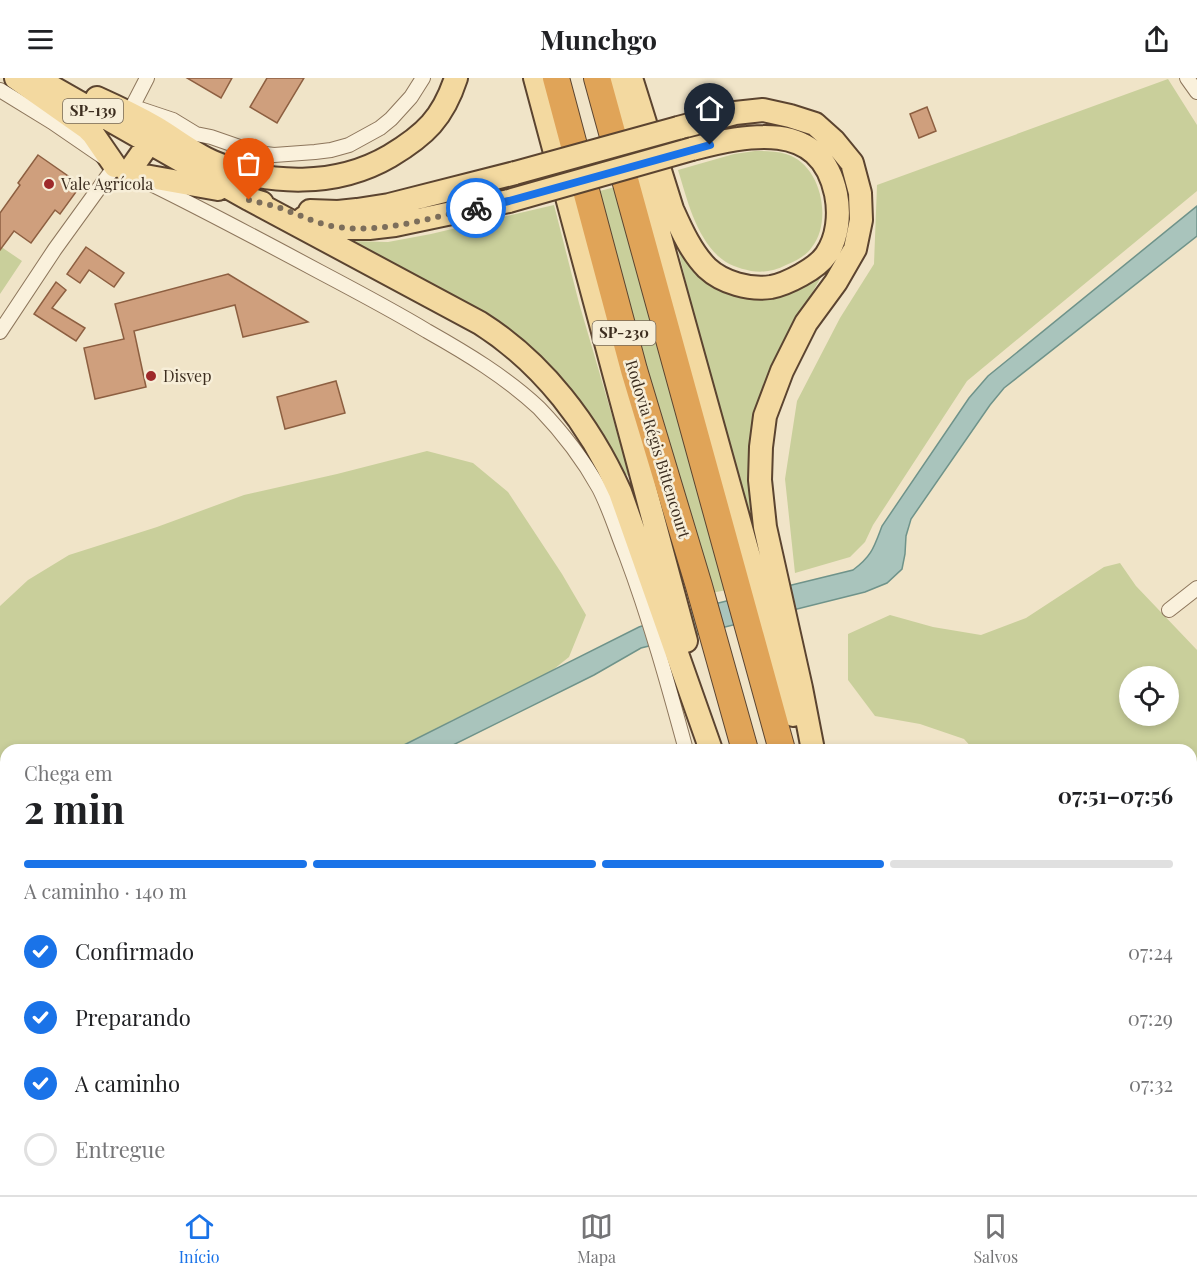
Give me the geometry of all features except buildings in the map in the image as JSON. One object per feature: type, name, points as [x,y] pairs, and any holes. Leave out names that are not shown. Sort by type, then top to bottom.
[{"type":"highway","name":"Rodovia Régis Bittencourt","points":[[556,78],[634,370],[743,744]]},
{"type":"highway","name":"SP-230","points":[[597,78],[753,569],[766,619],[781,744]]},
{"type":"main road","points":[[16,78],[87,128],[121,169],[243,196],[480,323],[528,359],[572,409],[611,473],[658,597],[673,646],[709,744]]},
{"type":"main road","name":"SP-139","points":[[36,78],[151,135],[243,196],[285,210]]},
{"type":"main road","points":[[57,78],[130,110],[151,135],[231,170],[268,179],[305,180],[338,176],[386,158],[420,135],[433,123],[443,109],[456,78]]},
{"type":"main road","points":[[535,78],[658,597]]},
{"type":"main road","points":[[616,78],[800,744]]},
{"type":"main road","points":[[285,210],[321,224],[339,228],[395,225],[509,201],[692,149],[727,140],[753,136],[774,137],[795,140],[809,149],[821,161],[833,182],[838,206],[837,232],[826,255],[811,270],[788,282],[772,286],[755,287],[726,281],[707,268],[694,251],[672,209],[632,78]]},
{"type":"main road","points":[[285,210],[338,212],[389,206],[735,113],[763,110],[814,124],[834,141],[852,163],[860,193],[861,220],[855,249],[836,282],[806,323],[782,371],[765,416],[760,480],[765,527],[753,569]]},
{"type":"main road","points":[[121,169],[151,135]]},
{"type":"main road","points":[[766,619],[811,744]]},
{"type":"main road","points":[[673,646],[714,744]]},
{"type":"street","points":[[147,78],[130,110],[173,120],[196,134],[265,155],[331,150],[348,145],[380,128],[391,119],[411,97],[423,78]]},
{"type":"street","points":[[1187,78],[1197,92]]},
{"type":"street","points":[[0,90],[121,169],[199,207],[394,312],[480,363],[524,396],[558,428],[578,455],[658,597]]},
{"type":"street","points":[[211,137],[216,155],[231,170]]},
{"type":"street","points":[[0,332],[55,249],[121,169]]},
{"type":"street","points":[[1169,610],[1197,588]]},
{"type":"street","points":[[673,646],[685,744]]},
{"type":"green space","points":[[1168,79],[1197,125],[1197,191],[967,381],[873,525],[865,542],[850,557],[795,573],[785,479],[797,401],[840,318],[874,264],[877,185]]},
{"type":"green space","points":[[755,151],[782,153],[798,160],[808,169],[815,181],[822,208],[822,222],[818,236],[810,250],[793,262],[764,272],[733,266],[718,256],[710,247],[693,216],[678,170],[734,154]]},
{"type":"green space","points":[[615,187],[701,505],[727,590],[711,593],[596,192]]},
{"type":"green space","points":[[554,205],[579,303],[630,477],[618,469],[475,310],[434,285],[349,241],[388,242]]},
{"type":"green space","points":[[676,241],[691,267],[714,286],[772,297],[801,288],[825,270],[776,357],[761,400],[760,556],[706,365]]},
{"type":"green space","points":[[0,246],[22,261],[0,294]]},
{"type":"green space","points":[[427,451],[473,463],[508,492],[586,615],[569,657],[534,685],[452,720],[414,744],[0,744],[0,606],[28,580],[69,555],[157,527],[244,495]]},
{"type":"green space","points":[[1120,563],[1136,586],[1197,650],[1197,744],[969,744],[964,739],[920,724],[875,716],[848,680],[848,634],[890,615],[933,627],[981,635],[1026,618],[1104,567]]},
{"type":"water","points":[[1197,206],[1197,236],[1004,388],[990,405],[911,519],[906,536],[902,569],[887,583],[865,592],[641,648],[594,675],[455,744],[406,744],[639,627],[690,610],[853,570],[868,555],[882,526],[969,398],[988,376]]},
{"type":"way so far","points":[[249,200],[339,228],[395,225],[476,208]]},
{"type":"place","name":"Vale Agrícola","points":[[49,184]]},
{"type":"place","name":"Disvep","points":[[151,376]]},
{"type":"route","points":[[476,208],[509,201],[710,145]]}]
